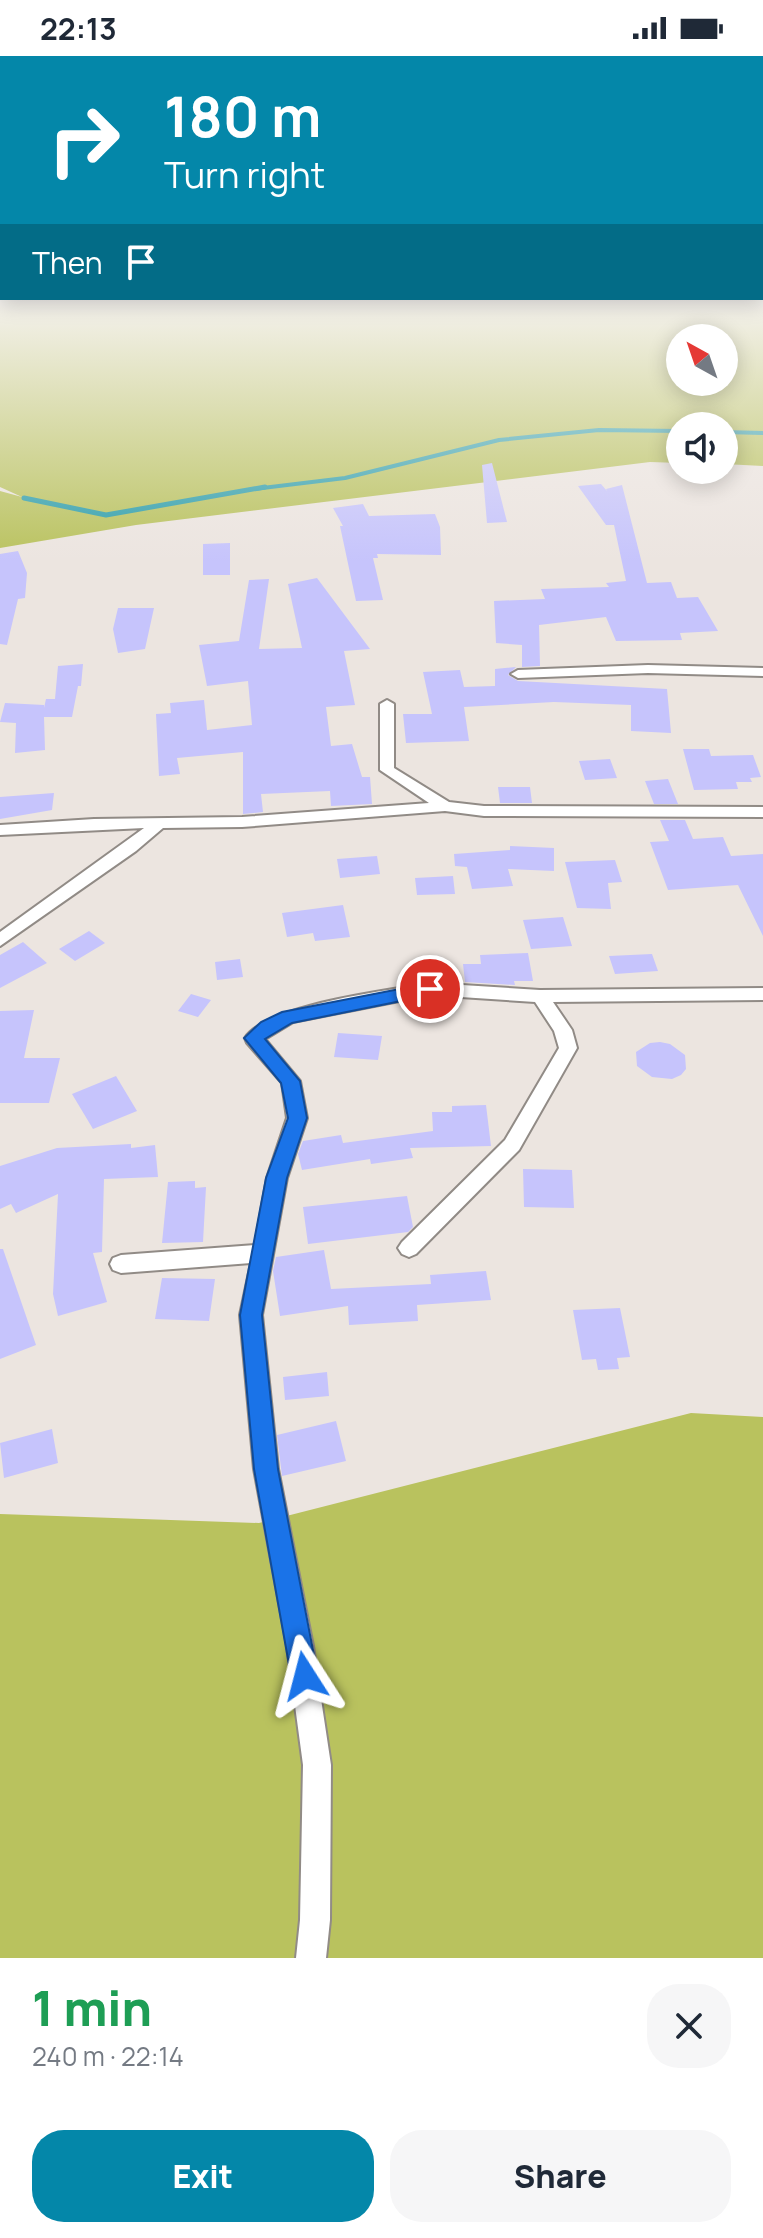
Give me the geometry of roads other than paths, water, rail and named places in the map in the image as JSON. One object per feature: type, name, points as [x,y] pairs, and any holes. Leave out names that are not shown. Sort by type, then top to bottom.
[{"type":"street","points":[[518,674],[648,669],[763,672]]},
{"type":"street","points":[[387,704],[387,770],[445,806]]},
{"type":"street","points":[[0,830],[242,822],[445,806],[484,811],[763,812]]},
{"type":"street","points":[[0,940],[130,848],[159,823]]},
{"type":"street","points":[[311,1958],[315,1920],[317,1765],[300,1646],[266,1469],[251,1315],[277,1178],[297,1118],[291,1081],[254,1038],[288,1017],[430,989],[540,996],[763,994]]},
{"type":"street","points":[[409,1248],[512,1145],[558,1069],[568,1048],[563,1030],[540,996]]},
{"type":"street","points":[[121,1264],[264,1253]]},
{"type":"waterway","points":[[254,489],[345,478],[499,440],[599,430],[666,431]]},
{"type":"waterway","points":[[738,432],[763,433]]},
{"type":"waterway","points":[[24,498],[106,515],[265,487]]}]
